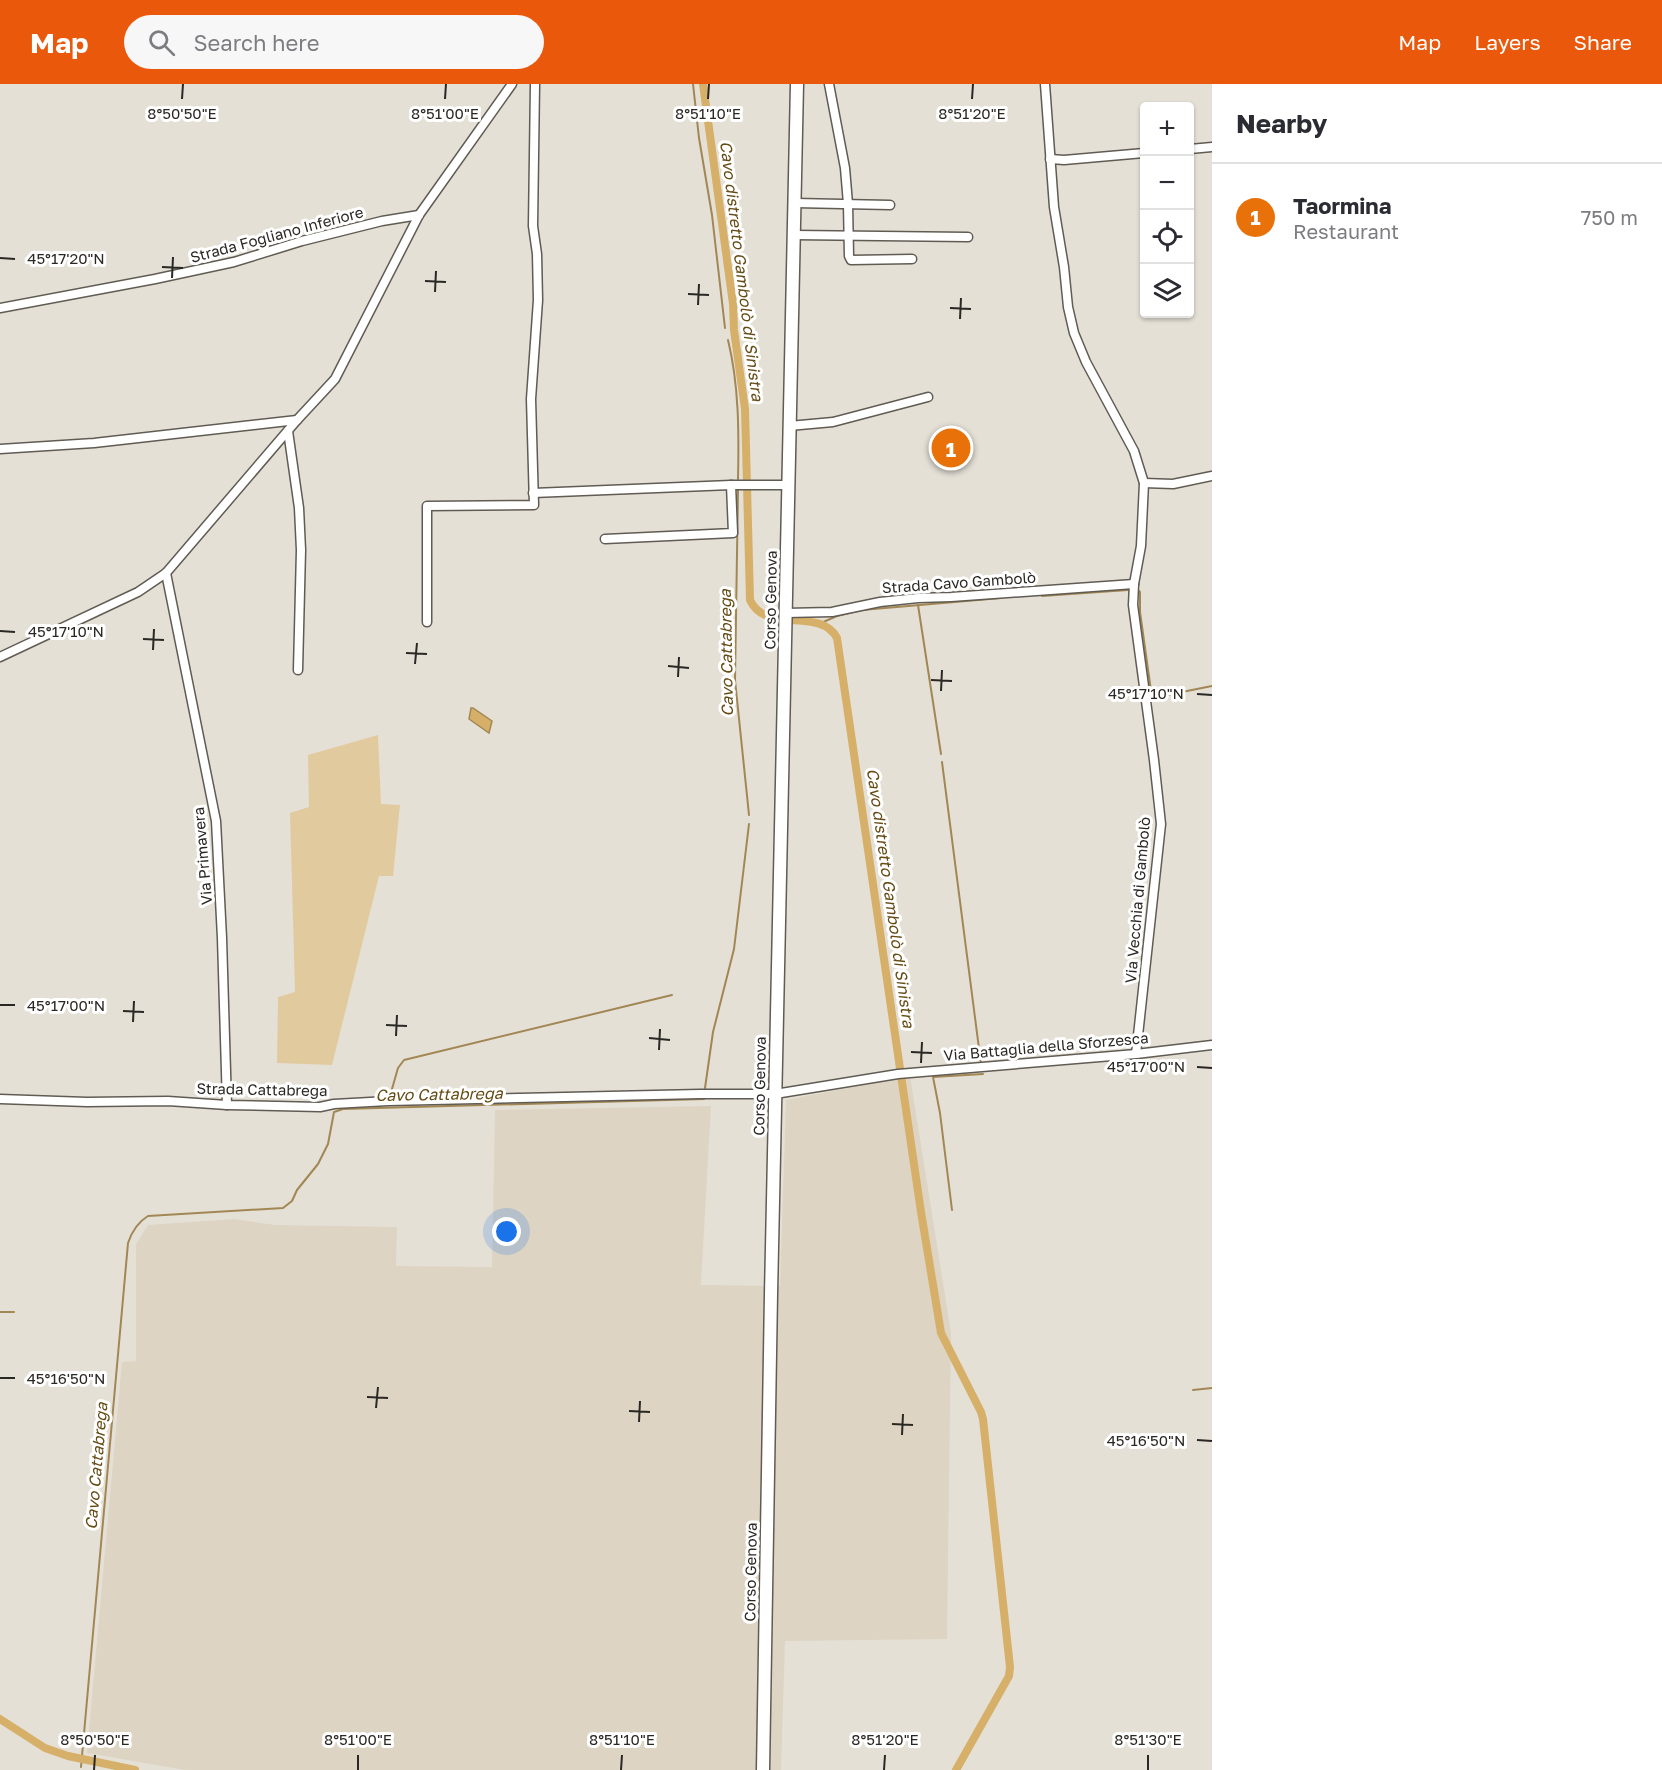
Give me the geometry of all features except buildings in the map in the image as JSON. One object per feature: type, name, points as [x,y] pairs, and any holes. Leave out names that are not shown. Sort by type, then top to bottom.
[{"type":"main road","name":"Corso Genova","points":[[763,1770],[787,485],[797,84]]},
{"type":"street","points":[[0,657],[138,592],[166,573],[335,379],[419,215],[512,84]]},
{"type":"street","points":[[427,622],[427,506],[534,505],[531,399],[538,300],[537,254],[533,226],[535,84]]},
{"type":"street","points":[[830,84],[845,168],[849,256],[851,260],[912,259]]},
{"type":"street","name":"Via Vecchia di Gambolò","points":[[1045,84],[1054,207],[1068,307],[1074,333],[1086,362],[1134,451],[1144,483],[1141,546],[1134,584],[1135,620],[1161,824],[1136,1054]]},
{"type":"street","points":[[1194,149],[1212,147]]},
{"type":"street","points":[[1050,159],[1064,160],[1140,153]]},
{"type":"street","points":[[795,203],[890,205]]},
{"type":"street","name":"Strada Fogliano Inferiore","points":[[0,308],[234,262],[302,241],[382,221],[419,215]]},
{"type":"street","points":[[794,235],[968,237]]},
{"type":"street","points":[[789,426],[833,422],[928,397]]},
{"type":"street","points":[[0,449],[94,442],[297,420]]},
{"type":"street","points":[[288,431],[299,508],[301,550],[298,669]]},
{"type":"street","points":[[1144,483],[1173,484],[1212,476]]},
{"type":"street","points":[[605,539],[733,533],[732,485]]},
{"type":"street","points":[[533,493],[787,485]]},
{"type":"street","name":"Via Primavera","points":[[166,573],[216,821],[227,1105]]},
{"type":"street","name":"Strada Cavo Gambolò","points":[[786,618],[918,598],[1040,592],[1134,584]]},
{"type":"street","name":"Via Battaglia della Sforzesca","points":[[775,1094],[902,1074],[1136,1054],[1212,1045]]},
{"type":"street","name":"Strada Cattabrega","points":[[0,1099],[87,1102],[168,1101],[320,1107],[388,1101],[775,1094]]},
{"type":"shaded area","points":[[471,708],[492,721],[489,733],[469,719]]},
{"type":"shaded area","points":[[378,735],[381,804],[400,805],[393,876],[379,876],[332,1065],[277,1063],[278,997],[295,992],[290,813],[309,807],[308,755]]},
{"type":"shaded area","points":[[910,1076],[951,1333],[947,1639],[785,1641],[781,1770],[185,1770],[87,1753],[122,1362],[136,1361],[136,1244],[148,1225],[234,1219],[275,1225],[397,1227],[396,1266],[492,1267],[495,1110],[711,1106],[701,1285],[780,1286],[786,1100]]},
{"type":"waterway","name":"Cavo Cattabrega","points":[[693,84],[699,138],[712,215],[725,328]]},
{"type":"waterway","name":"Cavo distretto Gambolò di Sinistra","points":[[703,84],[745,409],[750,600],[758,610],[768,616],[818,623],[829,629],[837,638],[921,1212],[941,1333],[983,1419],[1010,1667],[1009,1676],[956,1770]]},
{"type":"waterway","name":"Cavo Cattabrega","points":[[728,340],[736,391],[738,479]]},
{"type":"waterway","name":"Cavo Cattabrega","points":[[738,490],[735,680],[749,815]]},
{"type":"waterway","name":"Cavo distretto Gambolò di Sinistra","points":[[1042,596],[1128,590]]},
{"type":"waterway","name":"Cavo distretto Gambolò di Sinistra","points":[[1138,590],[1152,698],[1212,686]]},
{"type":"waterway","name":"Cavo distretto Gambolò di Sinistra","points":[[821,623],[837,616],[862,610],[1001,598]]},
{"type":"waterway","name":"Cavo distretto Gambolò di Sinistra","points":[[918,605],[941,754]]},
{"type":"waterway","points":[[942,762],[981,1064]]},
{"type":"waterway","name":"Cavo Cattabrega","points":[[705,1088],[713,1032],[734,949],[749,824]]},
{"type":"waterway","points":[[390,1096],[398,1068],[404,1060],[672,995]]},
{"type":"waterway","points":[[952,1210],[940,1113],[933,1077],[983,1074]]},
{"type":"waterway","name":"Cavo Cattabrega","points":[[81,1767],[128,1243],[138,1224],[148,1216],[283,1208],[292,1201],[297,1190],[318,1164],[328,1144],[334,1112],[343,1109],[704,1099]]},
{"type":"waterway","points":[[0,1312],[14,1312]]},
{"type":"waterway","points":[[1193,1390],[1212,1388]]},
{"type":"waterway","points":[[0,1719],[45,1748],[68,1756],[135,1770]]},
{"type":"place","name":"Taormina","points":[[951,448]]}]
